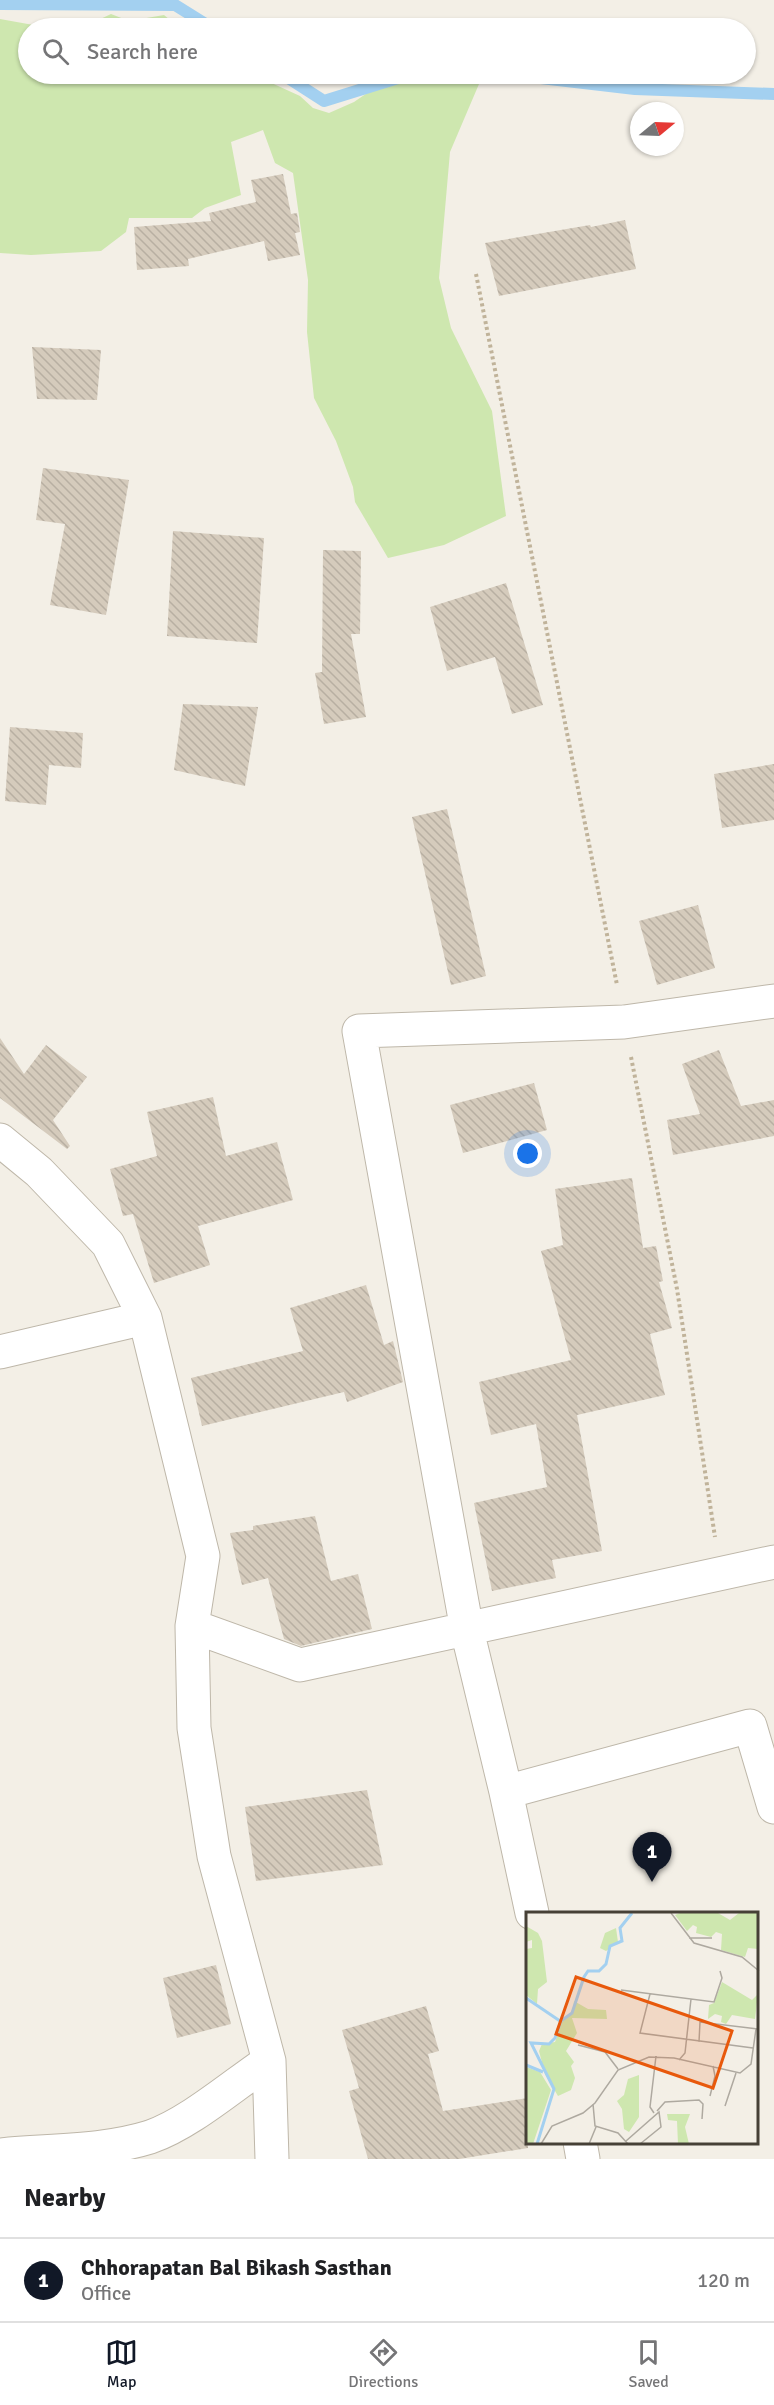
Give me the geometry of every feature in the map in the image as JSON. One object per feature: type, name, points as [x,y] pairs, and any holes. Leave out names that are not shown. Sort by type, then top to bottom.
[{"type":"street","points":[[532,1912],[467,1630],[359,1031],[624,1022],[774,1001]]},
{"type":"street","points":[[0,1140],[39,1172],[108,1244],[145,1318],[203,1556],[192,1626],[194,1728],[214,1856],[269,2061],[272,2159]]},
{"type":"street","points":[[0,1352],[145,1318]]},
{"type":"street","points":[[192,1626],[300,1665],[774,1562]]},
{"type":"street","points":[[506,1792],[750,1726],[774,1806]]},
{"type":"street","points":[[0,2155],[104,2147],[151,2136],[206,2106],[269,2061]]},
{"type":"street","points":[[580,2144],[583,2159]]},
{"type":"path","points":[[476,274],[677,1289],[720,1574]]},
{"type":"green space","points":[[111,14],[121,18],[103,18]]},
{"type":"green space","points":[[164,15],[168,18],[146,18]]},
{"type":"green space","points":[[0,19],[18,22],[18,84],[274,84],[300,96],[313,108],[329,113],[354,102],[376,87],[388,84],[479,84],[450,152],[439,278],[451,328],[492,411],[506,516],[444,545],[388,558],[355,502],[353,487],[336,441],[314,398],[307,332],[308,280],[293,173],[275,163],[263,130],[231,142],[241,195],[205,208],[192,218],[129,218],[126,232],[101,251],[31,255],[0,253]]},
{"type":"building","points":[[283,174],[291,214],[297,213],[300,232],[295,233],[300,255],[268,261],[264,241],[188,259],[189,266],[137,270],[134,227],[211,221],[209,213],[256,202],[251,180]]},
{"type":"building","points":[[625,220],[636,269],[499,296],[485,243]]},
{"type":"building","points":[[32,347],[101,350],[97,400],[37,399]]},
{"type":"building","points":[[43,468],[129,480],[106,615],[50,605],[65,524],[36,520]]},
{"type":"building","points":[[173,531],[264,538],[257,643],[167,636]]},
{"type":"building","points":[[323,550],[361,551],[360,634],[351,634],[366,717],[324,724],[315,673],[322,672]]},
{"type":"building","points":[[506,583],[543,705],[512,714],[495,657],[447,671],[430,607]]},
{"type":"building","points":[[183,704],[258,707],[245,786],[174,770]]},
{"type":"building","points":[[10,727],[83,733],[81,768],[49,765],[46,805],[5,801]]},
{"type":"building","points":[[774,764],[774,820],[722,828],[714,774]]},
{"type":"building","points":[[447,809],[486,976],[451,985],[412,817]]},
{"type":"building","points":[[698,905],[715,968],[657,985],[639,921]]},
{"type":"building","points":[[0,1038],[24,1074],[46,1045],[87,1077],[53,1120],[70,1146],[67,1149],[0,1098]]},
{"type":"building","points":[[719,1050],[741,1106],[774,1100],[774,1136],[673,1155],[667,1120],[700,1114],[682,1064]]},
{"type":"building","points":[[534,1083],[547,1130],[463,1153],[450,1105]]},
{"type":"building","points":[[213,1097],[226,1156],[277,1142],[293,1200],[198,1226],[210,1265],[154,1283],[133,1214],[123,1216],[110,1169],[157,1156],[147,1112]]},
{"type":"building","points":[[632,1178],[643,1248],[656,1246],[663,1281],[659,1282],[672,1328],[650,1334],[665,1395],[577,1415],[602,1551],[552,1560],[556,1578],[492,1591],[474,1503],[547,1487],[536,1424],[491,1435],[479,1382],[571,1360],[541,1251],[563,1245],[555,1189]]},
{"type":"building","points":[[366,1285],[384,1345],[393,1341],[403,1382],[347,1402],[344,1392],[202,1426],[191,1378],[303,1351],[290,1308]]},
{"type":"building","points":[[315,1516],[331,1581],[358,1574],[372,1629],[301,1646],[284,1639],[268,1578],[242,1585],[230,1533],[253,1530],[253,1526]]},
{"type":"building","points":[[367,1790],[383,1865],[256,1881],[245,1807]]},
{"type":"building","points":[[216,1965],[231,2024],[177,2038],[163,1978]]},
{"type":"building","points":[[426,2006],[439,2051],[428,2054],[443,2111],[526,2098],[526,2144],[528,2148],[459,2159],[368,2159],[349,2091],[359,2088],[342,2030]]},
{"type":"waterway","points":[[0,4],[175,5],[196,18]]},
{"type":"waterway","points":[[298,84],[324,101],[379,84]]},
{"type":"waterway","points":[[592,84],[635,89],[774,94]]},
{"type":"place","name":"Chhorapatan Bal Bikash Sasthan","points":[[652,1882]]}]
